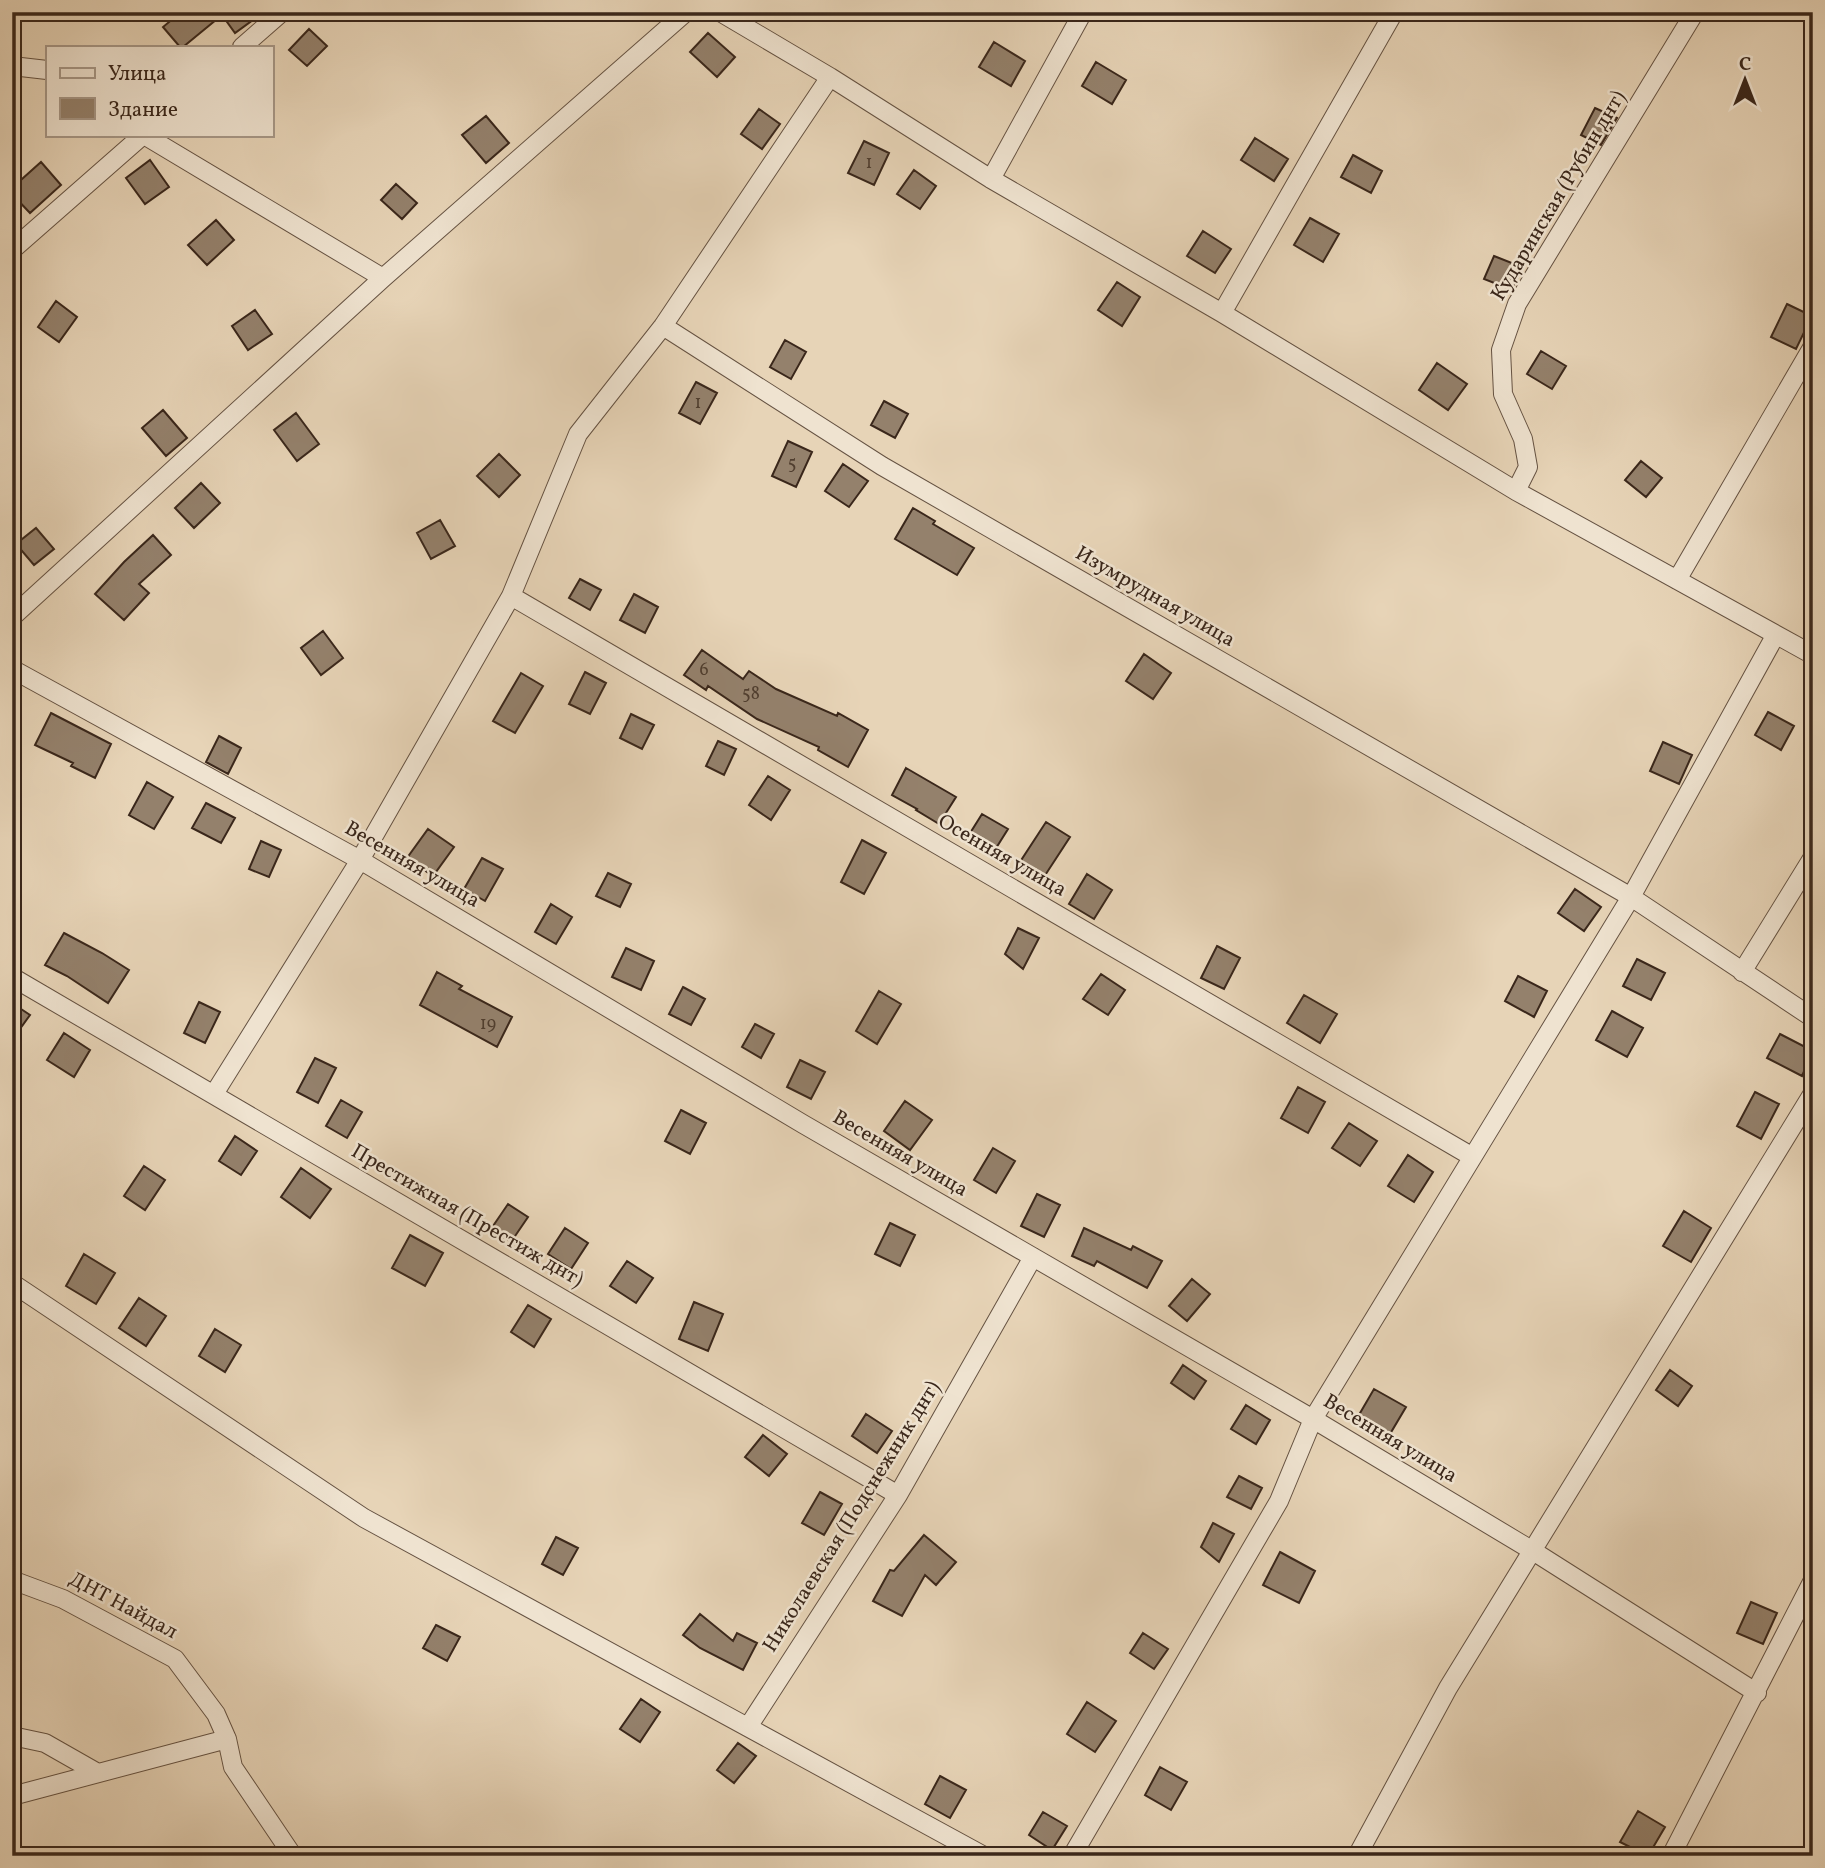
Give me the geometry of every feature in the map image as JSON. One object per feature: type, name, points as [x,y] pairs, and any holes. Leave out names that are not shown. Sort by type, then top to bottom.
[{"type":"street","points":[[243,46],[282,12]]},
{"type":"street","points":[[12,617],[383,278],[686,12]]},
{"type":"street","points":[[720,12],[830,77],[991,179],[1222,313],[1516,491],[1813,655]]},
{"type":"street","points":[[991,179],[1083,12]]},
{"type":"street","points":[[1222,313],[1394,12]]},
{"type":"street","name":"Кударинская (Рубин днт)","points":[[1516,491],[1528,467],[1523,439],[1503,394],[1501,350],[1517,304],[1695,12]]},
{"type":"street","points":[[12,66],[46,70]]},
{"type":"street","points":[[214,1094],[360,860],[511,596],[578,434],[663,326],[830,77]]},
{"type":"street","points":[[12,250],[143,136]]},
{"type":"street","points":[[146,136],[383,278]]},
{"type":"street","name":"Изумрудная улица","points":[[663,326],[882,466],[1630,897],[1813,1018]]},
{"type":"street","points":[[1677,580],[1813,346]]},
{"type":"street","name":"Осенняя улица","points":[[511,596],[1471,1156]]},
{"type":"street","points":[[1072,1856],[1279,1501],[1313,1419],[1630,897],[1775,636]]},
{"type":"street","name":"Весенняя улица","points":[[12,669],[360,860],[790,1117],[1313,1419],[1533,1551],[1757,1693]]},
{"type":"street","points":[[1742,972],[1813,857]]},
{"type":"street","name":"Престижная (Престиж днт)","points":[[12,977],[898,1495]]},
{"type":"street","points":[[1357,1856],[1448,1688],[1813,1093]]},
{"type":"street","name":"Николаевская (Подснежник днт)","points":[[748,1727],[898,1495],[1033,1257]]},
{"type":"street","points":[[12,1283],[364,1518],[984,1856]]},
{"type":"street","name":"ДНТ Найдал","points":[[13,1579],[63,1599],[175,1659],[216,1714],[227,1739],[233,1767],[293,1856]]},
{"type":"street","points":[[1671,1856],[1813,1580]]},
{"type":"street","points":[[12,1736],[45,1743],[96,1772]]},
{"type":"street","points":[[12,1797],[96,1772],[227,1739]]},
{"type":"building","points":[[181,12],[264,12],[235,33],[222,15],[184,46],[179,46],[163,27]]},
{"type":"building","points":[[309,29],[327,46],[307,66],[289,50]]},
{"type":"building","points":[[708,33],[735,57],[717,77],[690,52]]},
{"type":"building","points":[[994,42],[1025,61],[1011,86],[979,67]]},
{"type":"building","points":[[1096,62],[1126,80],[1112,104],[1082,86]]},
{"type":"building","points":[[1595,108],[1617,118],[1601,145],[1581,135]]},
{"type":"building","points":[[759,109],[780,124],[762,149],[741,134]]},
{"type":"building","points":[[486,116],[509,143],[486,163],[462,135]]},
{"type":"building","points":[[1255,138],[1288,159],[1274,181],[1241,160]]},
{"type":"building","points":[[864,141],[889,153],[874,185],[848,173]]},
{"type":"building","points":[[1353,155],[1382,171],[1371,193],[1341,177]]},
{"type":"building","points":[[150,160],[169,187],[145,204],[126,178]]},
{"type":"building","points":[[41,162],[61,185],[30,213],[12,194],[12,188]]},
{"type":"building","points":[[914,170],[936,186],[920,209],[897,194]]},
{"type":"building","points":[[396,184],[417,203],[402,219],[381,200]]},
{"type":"building","points":[[1310,218],[1339,234],[1323,262],[1294,245]]},
{"type":"building","points":[[216,220],[234,240],[207,265],[188,245]]},
{"type":"building","points":[[1203,231],[1231,249],[1215,273],[1187,256]]},
{"type":"building","points":[[1494,256],[1522,267],[1512,290],[1484,279]]},
{"type":"building","points":[[1117,282],[1140,297],[1122,326],[1098,310]]},
{"type":"building","points":[[56,301],[77,317],[59,342],[38,327]]},
{"type":"building","points":[[1787,304],[1812,316],[1796,349],[1771,337]]},
{"type":"building","points":[[255,310],[272,334],[248,350],[232,326]]},
{"type":"building","points":[[785,340],[806,352],[791,379],[770,367]]},
{"type":"building","points":[[1541,351],[1566,366],[1552,389],[1527,374]]},
{"type":"building","points":[[1437,363],[1467,384],[1448,410],[1419,390]]},
{"type":"building","points":[[696,382],[717,393],[700,424],[679,413]]},
{"type":"building","points":[[884,401],[908,414],[895,438],[871,425]]},
{"type":"building","points":[[163,410],[187,438],[166,456],[142,428]]},
{"type":"building","points":[[296,413],[319,444],[297,461],[274,430]]},
{"type":"building","points":[[788,441],[812,452],[796,487],[772,476]]},
{"type":"building","points":[[499,454],[520,475],[499,497],[477,476]]},
{"type":"building","points":[[1641,461],[1662,478],[1646,497],[1625,480]]},
{"type":"building","points":[[843,464],[868,481],[849,507],[825,491]]},
{"type":"building","points":[[201,483],[220,503],[194,528],[175,508]]},
{"type":"building","points":[[913,508],[935,521],[933,524],[974,548],[957,575],[895,539]]},
{"type":"building","points":[[440,520],[455,546],[431,559],[417,533]]},
{"type":"building","points":[[36,528],[54,549],[34,565],[16,544]]},
{"type":"building","points":[[153,535],[171,555],[139,584],[149,593],[124,620],[95,594]]},
{"type":"building","points":[[580,579],[601,590],[590,610],[569,598]]},
{"type":"building","points":[[634,594],[658,607],[645,633],[620,620]]},
{"type":"building","points":[[323,631],[343,658],[321,675],[301,648]]},
{"type":"building","points":[[702,650],[743,679],[749,671],[776,689],[837,716],[838,713],[868,730],[848,767],[818,750],[819,747],[757,719],[708,686],[706,690],[684,675]]},
{"type":"building","points":[[1144,654],[1171,673],[1153,699],[1126,681]]},
{"type":"building","points":[[585,672],[606,683],[590,714],[569,704]]},
{"type":"building","points":[[521,673],[543,686],[515,733],[493,721]]},
{"type":"building","points":[[1768,712],[1794,726],[1781,750],[1755,735]]},
{"type":"building","points":[[51,713],[111,744],[95,778],[71,766],[73,763],[35,745]]},
{"type":"building","points":[[631,714],[654,725],[642,749],[620,738]]},
{"type":"building","points":[[219,736],[241,748],[228,774],[206,762]]},
{"type":"building","points":[[718,741],[736,749],[724,775],[706,766]]},
{"type":"building","points":[[1663,742],[1692,755],[1679,784],[1650,771]]},
{"type":"building","points":[[906,768],[956,797],[939,824],[892,795]]},
{"type":"building","points":[[768,776],[790,790],[771,820],[749,805]]},
{"type":"building","points":[[147,782],[173,797],[154,829],[129,815]]},
{"type":"building","points":[[206,803],[235,818],[221,843],[192,828]]},
{"type":"building","points":[[982,814],[1008,829],[993,853],[967,838]]},
{"type":"building","points":[[1046,822],[1070,837],[1042,880],[1018,865]]},
{"type":"building","points":[[428,829],[454,847],[433,876],[407,858]]},
{"type":"building","points":[[862,840],[886,853],[864,894],[841,882]]},
{"type":"building","points":[[261,841],[281,850],[269,877],[249,869]]},
{"type":"building","points":[[482,858],[503,869],[485,901],[464,889]]},
{"type":"building","points":[[608,873],[631,884],[620,907],[596,896]]},
{"type":"building","points":[[1087,874],[1112,890],[1094,919],[1069,904]]},
{"type":"building","points":[[1575,889],[1601,907],[1584,931],[1558,913]]},
{"type":"building","points":[[551,904],[572,917],[556,944],[535,932]]},
{"type":"building","points":[[1018,928],[1039,938],[1023,969],[1005,954]]},
{"type":"building","points":[[64,933],[129,970],[108,1003],[45,965]]},
{"type":"building","points":[[1217,946],[1240,958],[1224,989],[1201,978]]},
{"type":"building","points":[[626,948],[654,961],[641,990],[612,977]]},
{"type":"building","points":[[1637,959],[1665,973],[1651,1000],[1623,986]]},
{"type":"building","points":[[437,972],[462,986],[459,989],[512,1017],[497,1047],[420,1005]]},
{"type":"building","points":[[1101,974],[1125,990],[1108,1015],[1083,999]]},
{"type":"building","points":[[1518,976],[1547,991],[1534,1017],[1505,1001]]},
{"type":"building","points":[[683,987],[705,999],[691,1025],[669,1014]]},
{"type":"building","points":[[879,991],[901,1004],[877,1044],[856,1031]]},
{"type":"building","points":[[1304,995],[1337,1014],[1320,1043],[1287,1023]]},
{"type":"building","points":[[199,1002],[220,1012],[205,1043],[184,1033]]},
{"type":"building","points":[[12,1003],[30,1015],[12,1040]]},
{"type":"building","points":[[1612,1011],[1643,1028],[1627,1057],[1596,1040]]},
{"type":"building","points":[[755,1024],[774,1034],[761,1058],[742,1047]]},
{"type":"building","points":[[64,1033],[90,1050],[74,1077],[47,1060]]},
{"type":"building","points":[[1780,1034],[1813,1051],[1802,1076],[1767,1058]]},
{"type":"building","points":[[315,1058],[336,1068],[318,1103],[297,1092]]},
{"type":"building","points":[[800,1060],[825,1072],[811,1099],[787,1087]]},
{"type":"building","points":[[1298,1087],[1325,1102],[1308,1133],[1281,1118]]},
{"type":"building","points":[[1755,1092],[1779,1104],[1761,1139],[1737,1126]]},
{"type":"building","points":[[341,1100],[362,1112],[347,1138],[326,1126]]},
{"type":"building","points":[[905,1101],[932,1120],[910,1150],[884,1131]]},
{"type":"building","points":[[681,1110],[706,1123],[690,1154],[665,1141]]},
{"type":"building","points":[[1349,1123],[1377,1141],[1360,1166],[1332,1148]]},
{"type":"building","points":[[235,1136],[257,1151],[241,1175],[219,1161]]},
{"type":"building","points":[[993,1148],[1015,1161],[996,1193],[974,1180]]},
{"type":"building","points":[[1408,1155],[1433,1172],[1414,1202],[1388,1186]]},
{"type":"building","points":[[144,1166],[165,1180],[145,1210],[124,1196]]},
{"type":"building","points":[[301,1168],[331,1189],[310,1218],[281,1197]]},
{"type":"building","points":[[1037,1194],[1060,1205],[1044,1237],[1021,1226]]},
{"type":"building","points":[[508,1204],[528,1217],[511,1242],[491,1229]]},
{"type":"building","points":[[1684,1211],[1711,1228],[1691,1262],[1663,1246]]},
{"type":"building","points":[[890,1223],[915,1235],[900,1266],[875,1254]]},
{"type":"building","points":[[565,1228],[588,1243],[571,1269],[548,1254]]},
{"type":"building","points":[[1084,1228],[1131,1250],[1133,1246],[1162,1261],[1147,1288],[1097,1261],[1094,1266],[1072,1256]]},
{"type":"building","points":[[410,1235],[443,1253],[425,1286],[392,1268]]},
{"type":"building","points":[[84,1254],[115,1273],[96,1304],[66,1286]]},
{"type":"building","points":[[627,1261],[653,1278],[636,1303],[610,1286]]},
{"type":"building","points":[[1192,1279],[1210,1294],[1187,1321],[1169,1306]]},
{"type":"building","points":[[139,1298],[166,1316],[146,1346],[119,1328]]},
{"type":"building","points":[[694,1302],[723,1314],[708,1351],[679,1339]]},
{"type":"building","points":[[528,1305],[551,1319],[534,1347],[511,1332]]},
{"type":"building","points":[[215,1329],[241,1345],[225,1372],[199,1356]]},
{"type":"building","points":[[1183,1365],[1206,1381],[1194,1399],[1171,1383]]},
{"type":"building","points":[[1670,1370],[1692,1386],[1678,1406],[1656,1390]]},
{"type":"building","points":[[1374,1389],[1406,1407],[1387,1439],[1356,1420]]},
{"type":"building","points":[[1246,1405],[1270,1420],[1256,1444],[1231,1429]]},
{"type":"building","points":[[866,1414],[892,1431],[877,1453],[852,1436]]},
{"type":"building","points":[[763,1435],[787,1454],[769,1476],[745,1457]]},
{"type":"building","points":[[1239,1476],[1262,1488],[1251,1509],[1227,1497]]},
{"type":"building","points":[[820,1492],[842,1504],[824,1535],[802,1523]]},
{"type":"building","points":[[1213,1523],[1234,1534],[1219,1562],[1201,1547]]},
{"type":"building","points":[[924,1535],[956,1562],[936,1585],[925,1575],[902,1616],[873,1601],[890,1570],[894,1571]]},
{"type":"building","points":[[556,1537],[578,1548],[563,1575],[542,1564]]},
{"type":"building","points":[[1280,1552],[1315,1571],[1299,1603],[1263,1585]]},
{"type":"building","points":[[1751,1602],[1777,1613],[1763,1644],[1737,1633]]},
{"type":"building","points":[[700,1614],[733,1641],[737,1633],[757,1643],[743,1670],[700,1648],[683,1635]]},
{"type":"building","points":[[436,1625],[460,1637],[447,1661],[423,1648]]},
{"type":"building","points":[[1143,1633],[1168,1649],[1154,1669],[1130,1653]]},
{"type":"building","points":[[641,1699],[660,1712],[640,1742],[620,1729]]},
{"type":"building","points":[[1087,1702],[1116,1721],[1095,1752],[1067,1734]]},
{"type":"building","points":[[738,1743],[756,1756],[734,1783],[717,1770]]},
{"type":"building","points":[[1160,1767],[1187,1782],[1171,1810],[1145,1795]]},
{"type":"building","points":[[940,1776],[966,1790],[950,1818],[925,1804]]},
{"type":"building","points":[[1638,1811],[1665,1827],[1648,1856],[1620,1842]]},
{"type":"building","points":[[1043,1812],[1067,1826],[1052,1850],[1029,1835]]}]
